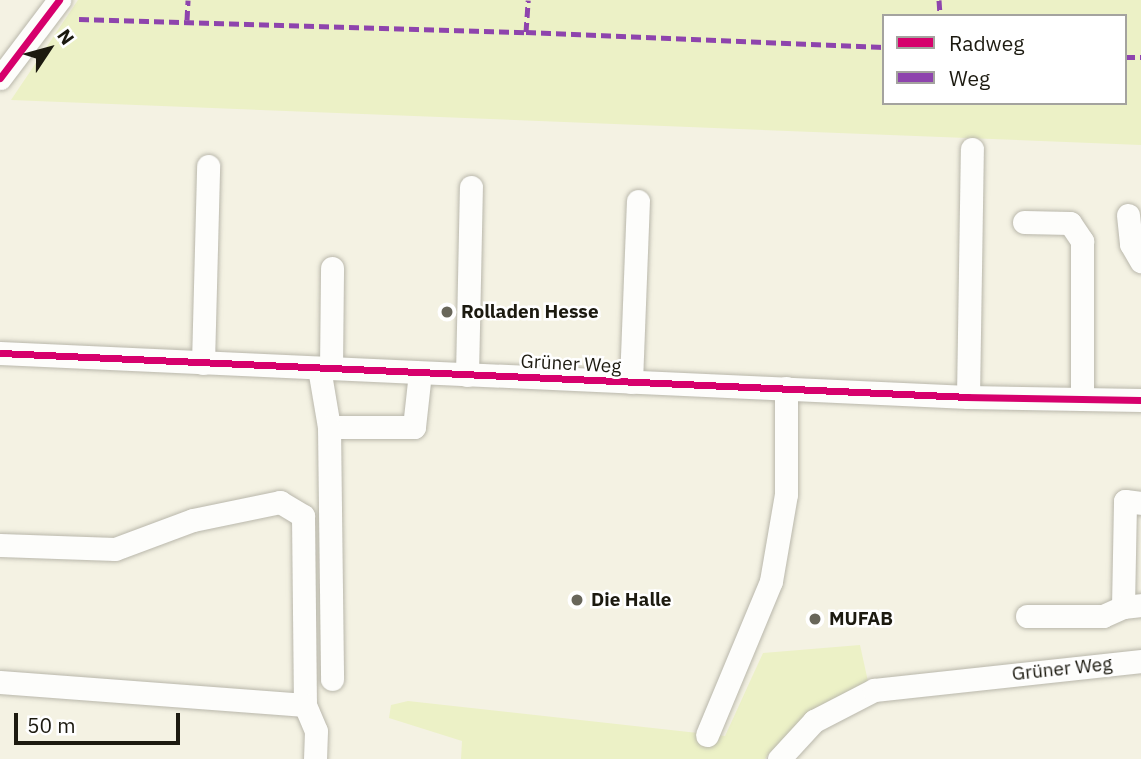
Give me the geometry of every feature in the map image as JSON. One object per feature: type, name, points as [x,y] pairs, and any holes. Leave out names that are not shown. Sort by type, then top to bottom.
[{"type":"street","points":[[0,78],[59,0]]},
{"type":"street","points":[[968,397],[972,149]]},
{"type":"street","points":[[203,363],[208,166]]},
{"type":"street","points":[[467,374],[471,187]]},
{"type":"street","points":[[631,382],[638,201]]},
{"type":"street","points":[[1128,215],[1131,244],[1141,261]]},
{"type":"street","points":[[1024,222],[1070,223],[1082,241],[1082,399]]},
{"type":"street","points":[[332,268],[325,368],[329,427],[332,679]]},
{"type":"street","name":"Grüner Weg","points":[[0,353],[968,397],[1141,400]]},
{"type":"street","points":[[329,427],[414,427],[420,373]]},
{"type":"street","points":[[707,735],[771,581],[786,494],[786,388]]},
{"type":"street","points":[[0,545],[116,550],[193,520],[280,502],[303,516],[305,705],[316,731],[315,759]]},
{"type":"street","points":[[1027,616],[1103,616],[1132,606],[1133,502]]},
{"type":"street","name":"Grüner Weg","points":[[779,759],[814,721],[874,690],[1141,661]]},
{"type":"street","points":[[0,682],[305,705]]},
{"type":"green space","points":[[78,0],[1141,0],[1141,145],[11,100]]},
{"type":"green space","points":[[860,645],[869,686],[770,752],[765,759],[461,759],[462,741],[389,718],[391,705],[408,701],[725,736],[763,653]]},
{"type":"marked path","points":[[187,20],[188,0]]},
{"type":"marked path","points":[[526,32],[528,0]]},
{"type":"marked path","points":[[939,0],[940,14]]},
{"type":"marked path","points":[[79,19],[526,32],[882,47]]},
{"type":"marked path","points":[[1127,57],[1141,57]]},
{"type":"cycle path","points":[[0,78],[59,0]]},
{"type":"cycle path","points":[[0,353],[968,397],[1141,400]]},
{"type":"place","name":"Rolladen Hesse","points":[[447,312]]},
{"type":"place","name":"Die Halle","points":[[577,600]]},
{"type":"place","name":"MUFAB","points":[[815,619]]}]
